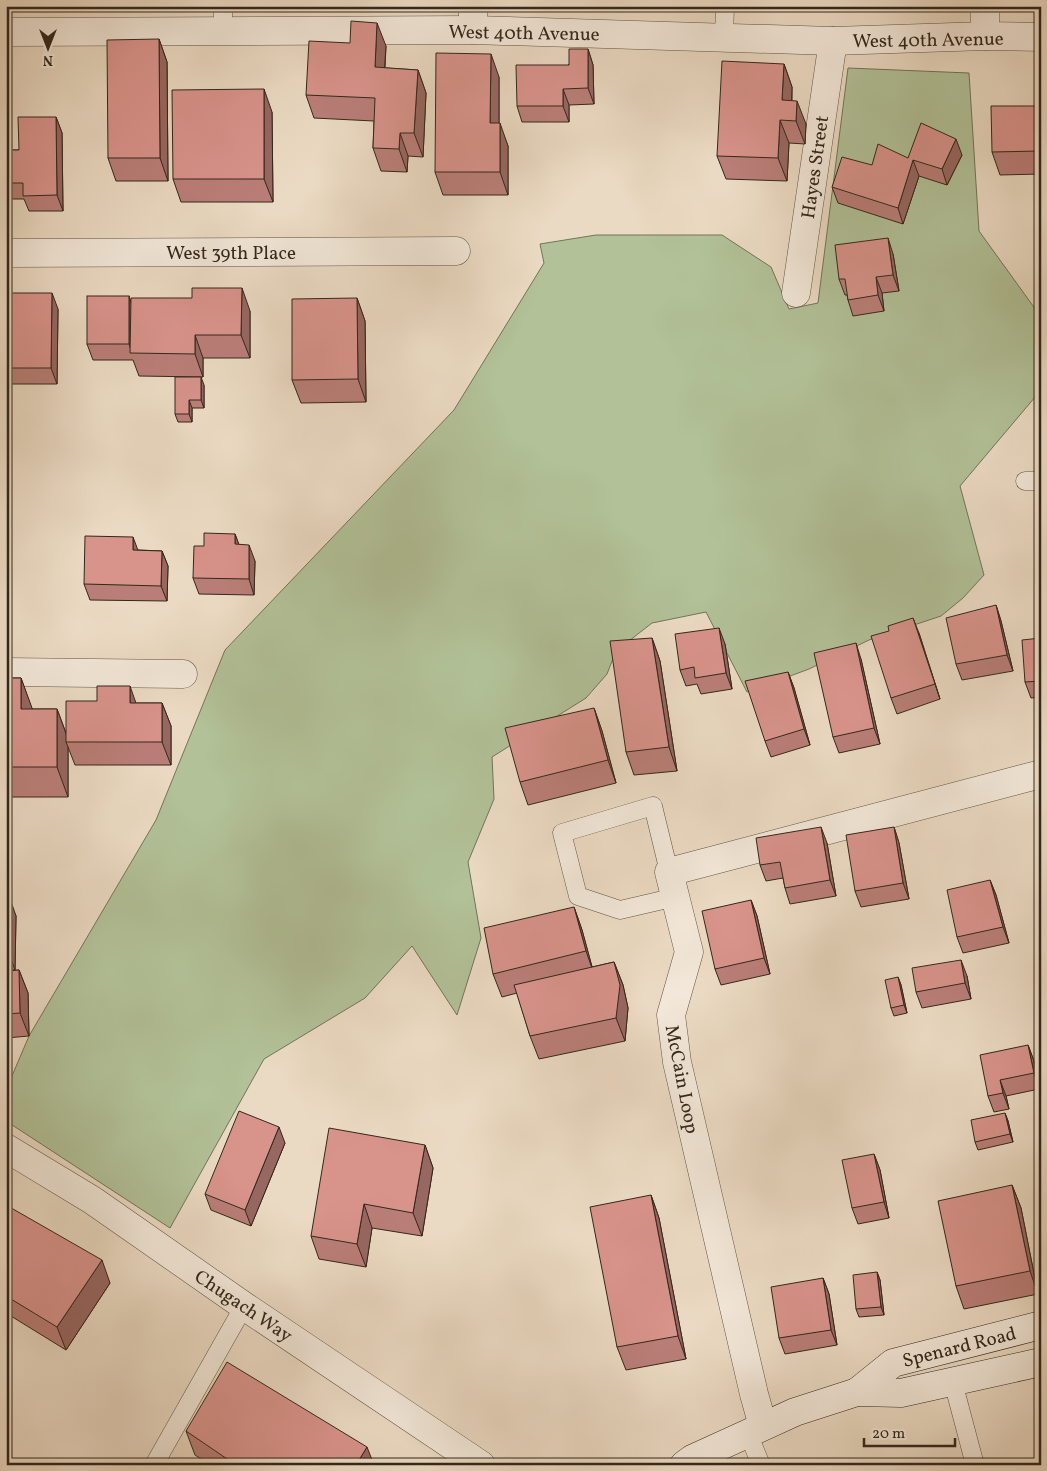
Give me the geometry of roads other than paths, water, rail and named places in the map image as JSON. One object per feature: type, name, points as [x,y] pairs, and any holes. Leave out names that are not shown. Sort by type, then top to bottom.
[{"type":"street","points":[[985,6],[986,36]]},
{"type":"street","name":"West 40th Avenue","points":[[6,32],[223,19],[473,18],[724,37],[833,41],[986,36],[1041,37]]},
{"type":"street","name":"Hayes Street","points":[[796,293],[833,41]]},
{"type":"street","name":"West 39th Place","points":[[6,254],[456,250]]},
{"type":"street","points":[[6,672],[183,674]]},
{"type":"street","points":[[673,885],[1041,774]]},
{"type":"street","name":"McCain Loop","points":[[673,885],[689,952],[671,1015],[677,1062],[735,1315],[755,1429]]},
{"type":"street","name":"Chugach Way","points":[[6,1148],[92,1200],[244,1306],[481,1465]]},
{"type":"street","name":"Spenard Road","points":[[857,1392],[893,1363],[1041,1325]]},
{"type":"street","name":"Spenard Road","points":[[684,1465],[755,1429],[795,1412],[857,1392],[901,1393],[1041,1362]]},
{"type":"lane","points":[[724,37],[725,6]]},
{"type":"lane","points":[[653,806],[673,885],[620,910],[578,896],[562,832],[653,806]]},
{"type":"lane","points":[[154,1465],[244,1306]]},
{"type":"lane","points":[[953,1382],[975,1465]]},
{"type":"lane","points":[[755,1429],[761,1465]]}]
